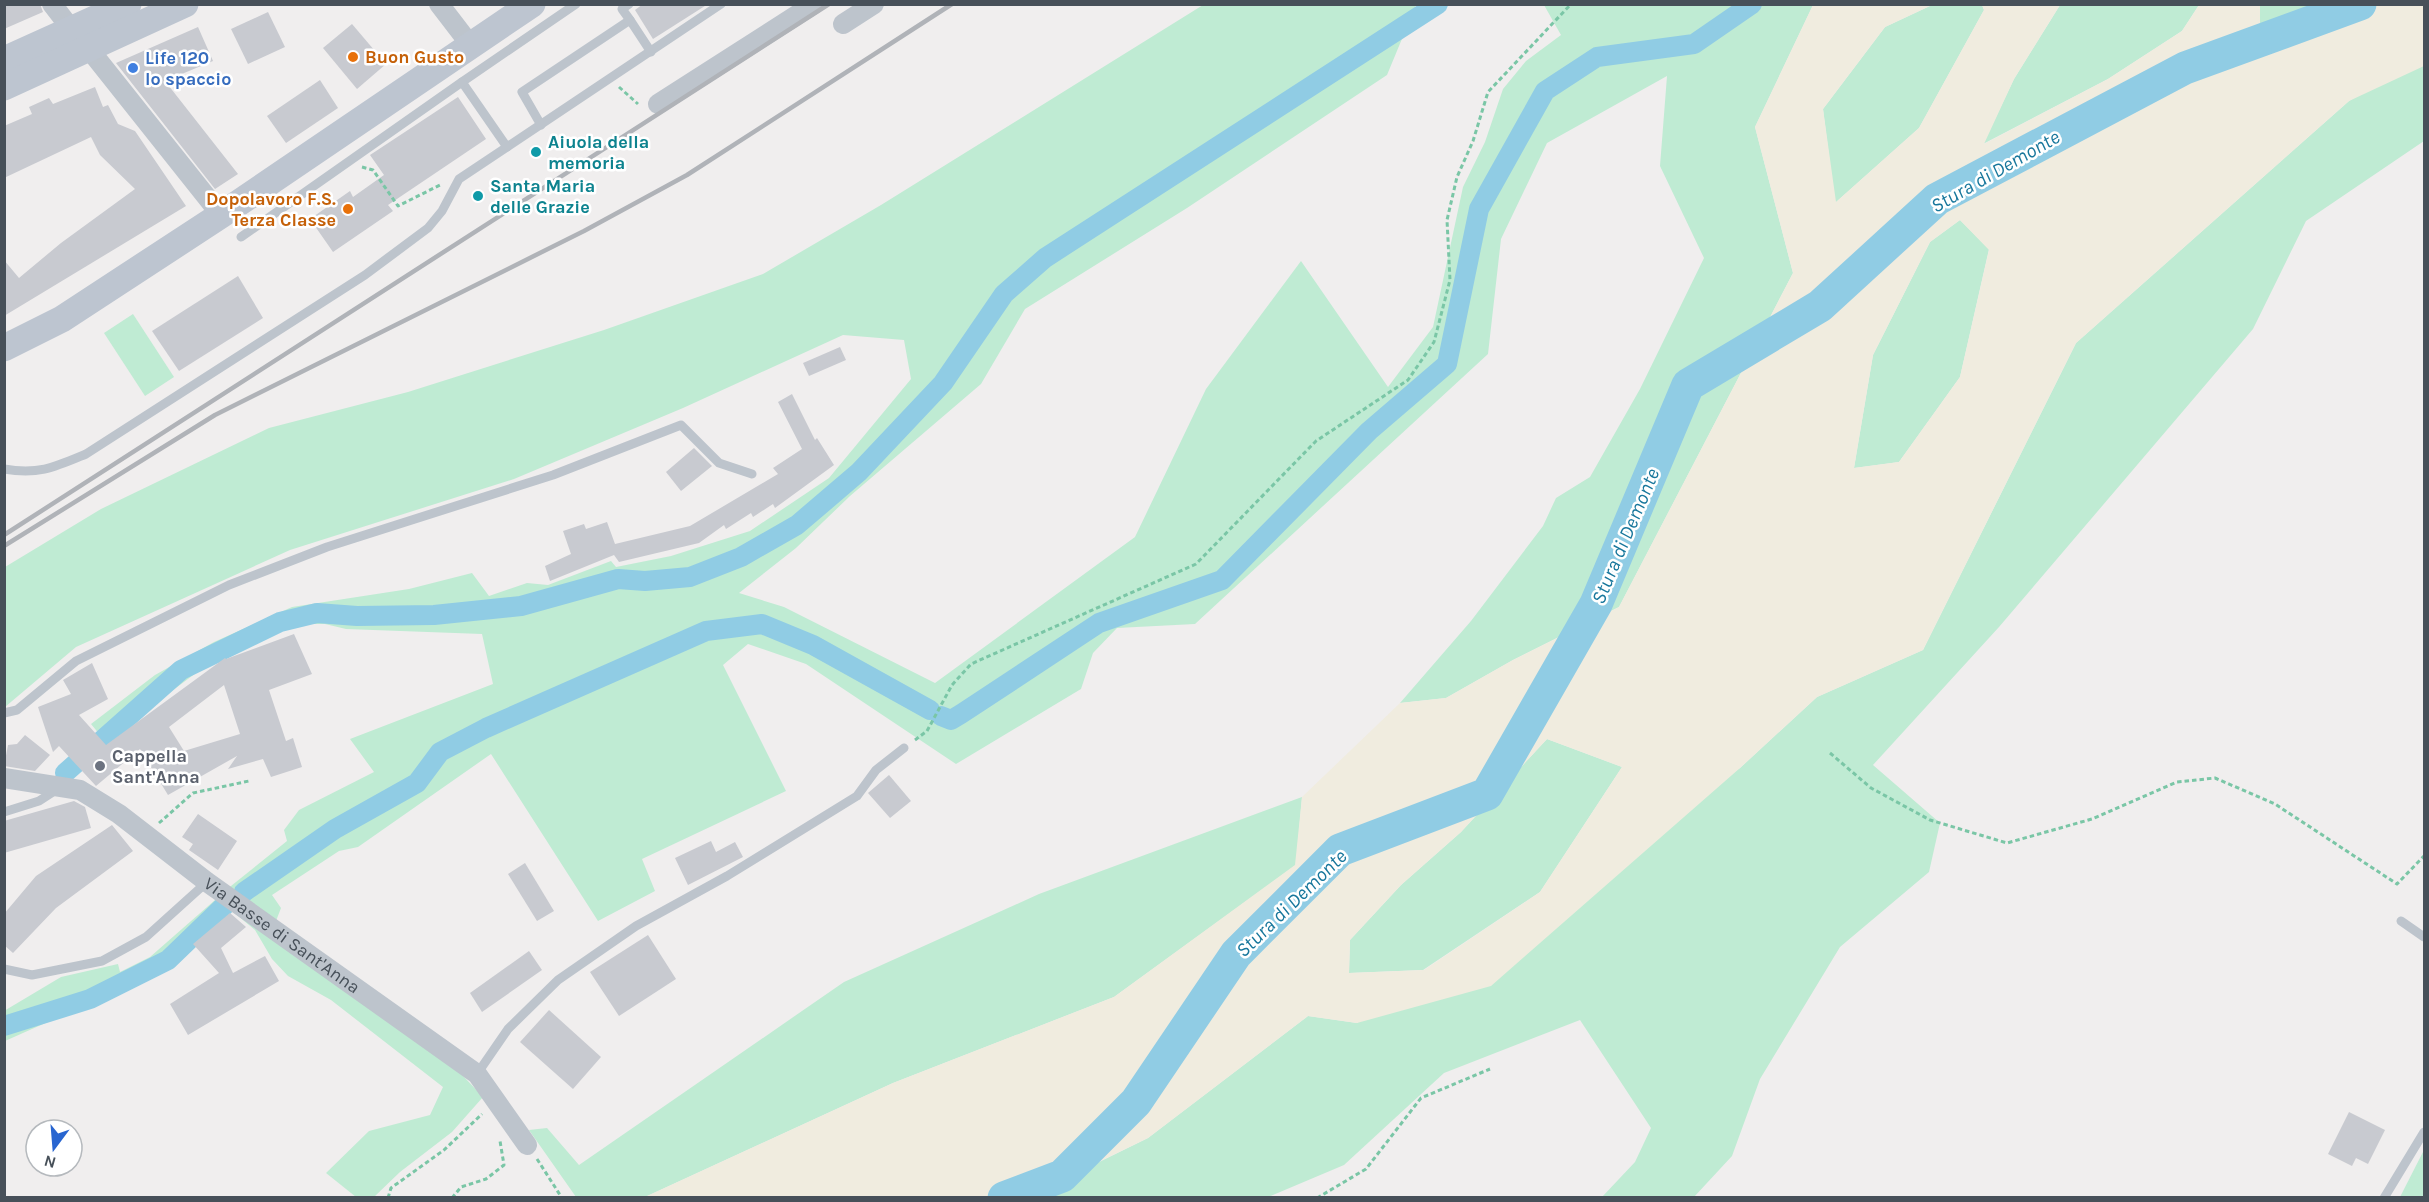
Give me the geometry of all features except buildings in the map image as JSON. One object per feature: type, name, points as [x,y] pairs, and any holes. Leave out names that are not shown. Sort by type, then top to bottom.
[{"type":"street","points":[[52,4],[221,215]]},
{"type":"street","points":[[4,87],[80,39],[128,4]]},
{"type":"street","points":[[4,60],[80,39],[185,4]]},
{"type":"street","points":[[439,4],[472,46]]},
{"type":"street","points":[[6,345],[62,319],[221,215],[532,4]]},
{"type":"street","points":[[658,104],[814,4]]},
{"type":"street","points":[[843,24],[874,4]]},
{"type":"street","name":"Via Basse di Sant'Anna","points":[[4,778],[80,790],[118,814],[207,882],[477,1074],[527,1145]]},
{"type":"lane","points":[[242,237],[576,4]]},
{"type":"lane","points":[[629,4],[622,9],[651,52]]},
{"type":"lane","points":[[4,470],[23,473],[44,471],[96,447],[373,269],[428,228],[442,211],[459,179],[721,4]]},
{"type":"lane","points":[[541,125],[522,92],[630,20]]},
{"type":"lane","points":[[462,82],[507,147]]},
{"type":"lane","points":[[4,713],[17,710],[76,661],[229,585],[327,547],[552,475],[681,425],[719,463],[752,474]]},
{"type":"lane","points":[[477,1074],[508,1029],[558,980],[636,927],[727,876],[857,796],[876,770],[904,748]]},
{"type":"lane","points":[[4,812],[39,801],[61,787]]},
{"type":"lane","points":[[4,969],[32,975],[102,961],[146,937],[207,882]]},
{"type":"lane","points":[[2401,921],[2424,937]]},
{"type":"lane","points":[[2384,1197],[2424,1132]]},
{"type":"path","points":[[904,748],[927,731],[952,685],[971,664],[1196,564],[1316,441],[1408,380],[1434,342],[1450,280],[1447,220],[1457,177],[1473,141],[1488,92],[1570,4]]},
{"type":"path","points":[[608,80],[627,92],[642,108],[651,108],[658,104]]},
{"type":"path","points":[[359,166],[374,170],[398,206],[459,179]]},
{"type":"path","points":[[1830,753],[1871,788],[1930,820],[2007,843],[2092,819],[2177,782],[2215,778],[2276,804],[2397,884],[2424,856]]},
{"type":"path","points":[[160,822],[193,793],[249,781]]},
{"type":"path","points":[[1317,1197],[1366,1169],[1421,1098],[1490,1069]]},
{"type":"path","points":[[388,1197],[391,1188],[444,1150],[496,1098]]},
{"type":"path","points":[[452,1197],[461,1186],[486,1179],[504,1165],[499,1137]]},
{"type":"path","points":[[527,1145],[562,1197]]},
{"type":"green space","points":[[1203,5],[1416,5],[1387,75],[1187,208],[1025,309],[981,384],[850,496],[796,548],[739,593],[784,607],[935,683],[1135,537],[1206,389],[1301,261],[1388,387],[1433,327],[1463,187],[1485,142],[1503,89],[1526,61],[1561,35],[1544,5],[1813,5],[1755,127],[1793,273],[1619,607],[1513,660],[1446,698],[1400,703],[1471,621],[1543,526],[1556,498],[1590,477],[1640,389],[1704,258],[1660,166],[1667,76],[1547,143],[1501,239],[1488,354],[1195,624],[1117,628],[1093,653],[1081,689],[956,764],[806,664],[748,644],[723,665],[786,791],[642,859],[655,891],[598,921],[491,754],[358,847],[339,851],[272,895],[281,908],[271,934],[449,1061],[483,1097],[452,1132],[400,1172],[374,1197],[356,1197],[326,1173],[369,1131],[430,1115],[443,1087],[331,1000],[288,976],[272,959],[255,930],[232,911],[169,968],[5,1041],[4,1011],[61,977],[118,964],[120,972],[150,957],[231,886],[287,841],[284,830],[299,810],[374,772],[350,739],[493,684],[482,634],[346,629],[325,624],[295,624],[224,652],[105,741],[91,724],[155,675],[214,642],[292,607],[409,589],[472,573],[489,596],[527,583],[548,585],[611,561],[616,567],[671,556],[750,531],[829,478],[911,379],[904,340],[843,335],[683,408],[514,479],[290,550],[76,647],[5,707],[5,567],[101,509],[269,428],[408,392],[604,330],[763,274],[881,205]]},
{"type":"green space","points":[[1932,5],[1982,5],[1984,10],[1919,128],[1835,203],[1823,109],[1885,27]]},
{"type":"green space","points":[[2060,5],[2199,5],[2182,31],[2108,79],[1983,144],[2014,79]]},
{"type":"green space","points":[[2260,5],[2311,5],[2259,30]]},
{"type":"green space","points":[[2424,56],[2424,141],[2306,221],[2253,329],[1999,627],[1873,765],[1940,823],[1929,872],[1840,947],[1760,1079],[1732,1156],[1694,1197],[1602,1197],[1635,1162],[1651,1128],[1580,1020],[1444,1073],[1344,1165],[1268,1197],[1026,1198],[1148,1138],[1308,1016],[1357,1023],[1740,768],[1817,697],[1923,650],[2076,343],[2349,101]]},
{"type":"green space","points":[[1960,220],[1989,249],[1960,377],[1899,462],[1854,468],[1873,355],[1930,242]]},
{"type":"green space","points":[[133,314],[174,377],[145,396],[104,333]]},
{"type":"green space","points":[[1547,739],[1622,767],[1540,892],[1423,970],[1349,973],[1350,940],[1401,885],[1461,832]]},
{"type":"green space","points":[[1302,797],[1296,865],[1114,997],[893,1083],[645,1197],[576,1197],[529,1130],[547,1128],[579,1165],[844,982],[1039,894]]},
{"type":"green space","points":[[2424,1150],[2424,1197],[2400,1197]]},
{"type":"sand","points":[[1813,5],[1932,5],[1885,27],[1823,109],[1836,202],[1919,128],[1984,10],[1982,5],[2060,5],[2014,79],[1984,144],[2108,79],[2182,31],[2199,5],[2260,5],[2260,29],[2311,5],[2424,5],[2424,66],[2349,101],[2076,343],[1923,650],[1817,697],[1740,768],[1491,986],[1357,1023],[1308,1016],[1148,1138],[1026,1197],[645,1197],[893,1083],[1114,997],[1295,865],[1302,797],[1400,703],[1446,698],[1513,660],[1619,607],[1793,273],[1755,127]],"holes":[[[1960,220],[1989,250],[1960,377],[1899,462],[1854,468],[1873,355],[1930,242]],[[1547,739],[1622,767],[1540,892],[1424,970],[1349,973],[1350,940],[1401,885],[1461,832]]]},
{"type":"waterway","points":[[65,773],[181,670],[280,622],[317,613],[357,616],[434,615],[521,606],[618,579],[645,581],[690,577],[741,557],[797,525],[859,472],[943,383],[1004,294],[1045,258],[1438,4]]},
{"type":"waterway","points":[[941,716],[951,720],[1099,623],[1222,580],[1369,431],[1447,364],[1479,209],[1545,91],[1597,57],[1694,44],[1752,4]]},
{"type":"waterway","name":"Stura di Demonte","points":[[1004,1198],[1062,1176],[1136,1102],[1236,954],[1340,850],[1487,794],[1596,604],[1688,385],[1820,306],[1937,199],[2185,68],[2360,4]]},
{"type":"waterway","points":[[244,892],[335,829],[417,783],[440,752],[486,728],[706,631],[762,624],[813,645],[930,710]]},
{"type":"waterway","points":[[4,1026],[90,999],[168,960],[225,905]]},
{"type":"railway","points":[[4,535],[829,4]]},
{"type":"railway","points":[[4,546],[215,415],[584,231],[687,175],[952,4]]},
{"type":"place","name":"Buon Gusto","points":[[353,57]]},
{"type":"place","name":"Life 120 lo spaccio","points":[[133,68]]},
{"type":"place","name":"Aiuola della memoria","points":[[536,152]]},
{"type":"place","name":"Santa Maria delle Grazie","points":[[478,196]]},
{"type":"place","name":"Dopolavoro F.S. Terza Classe","points":[[348,209]]},
{"type":"place","name":"Cappella Sant'Anna","points":[[100,766]]}]
